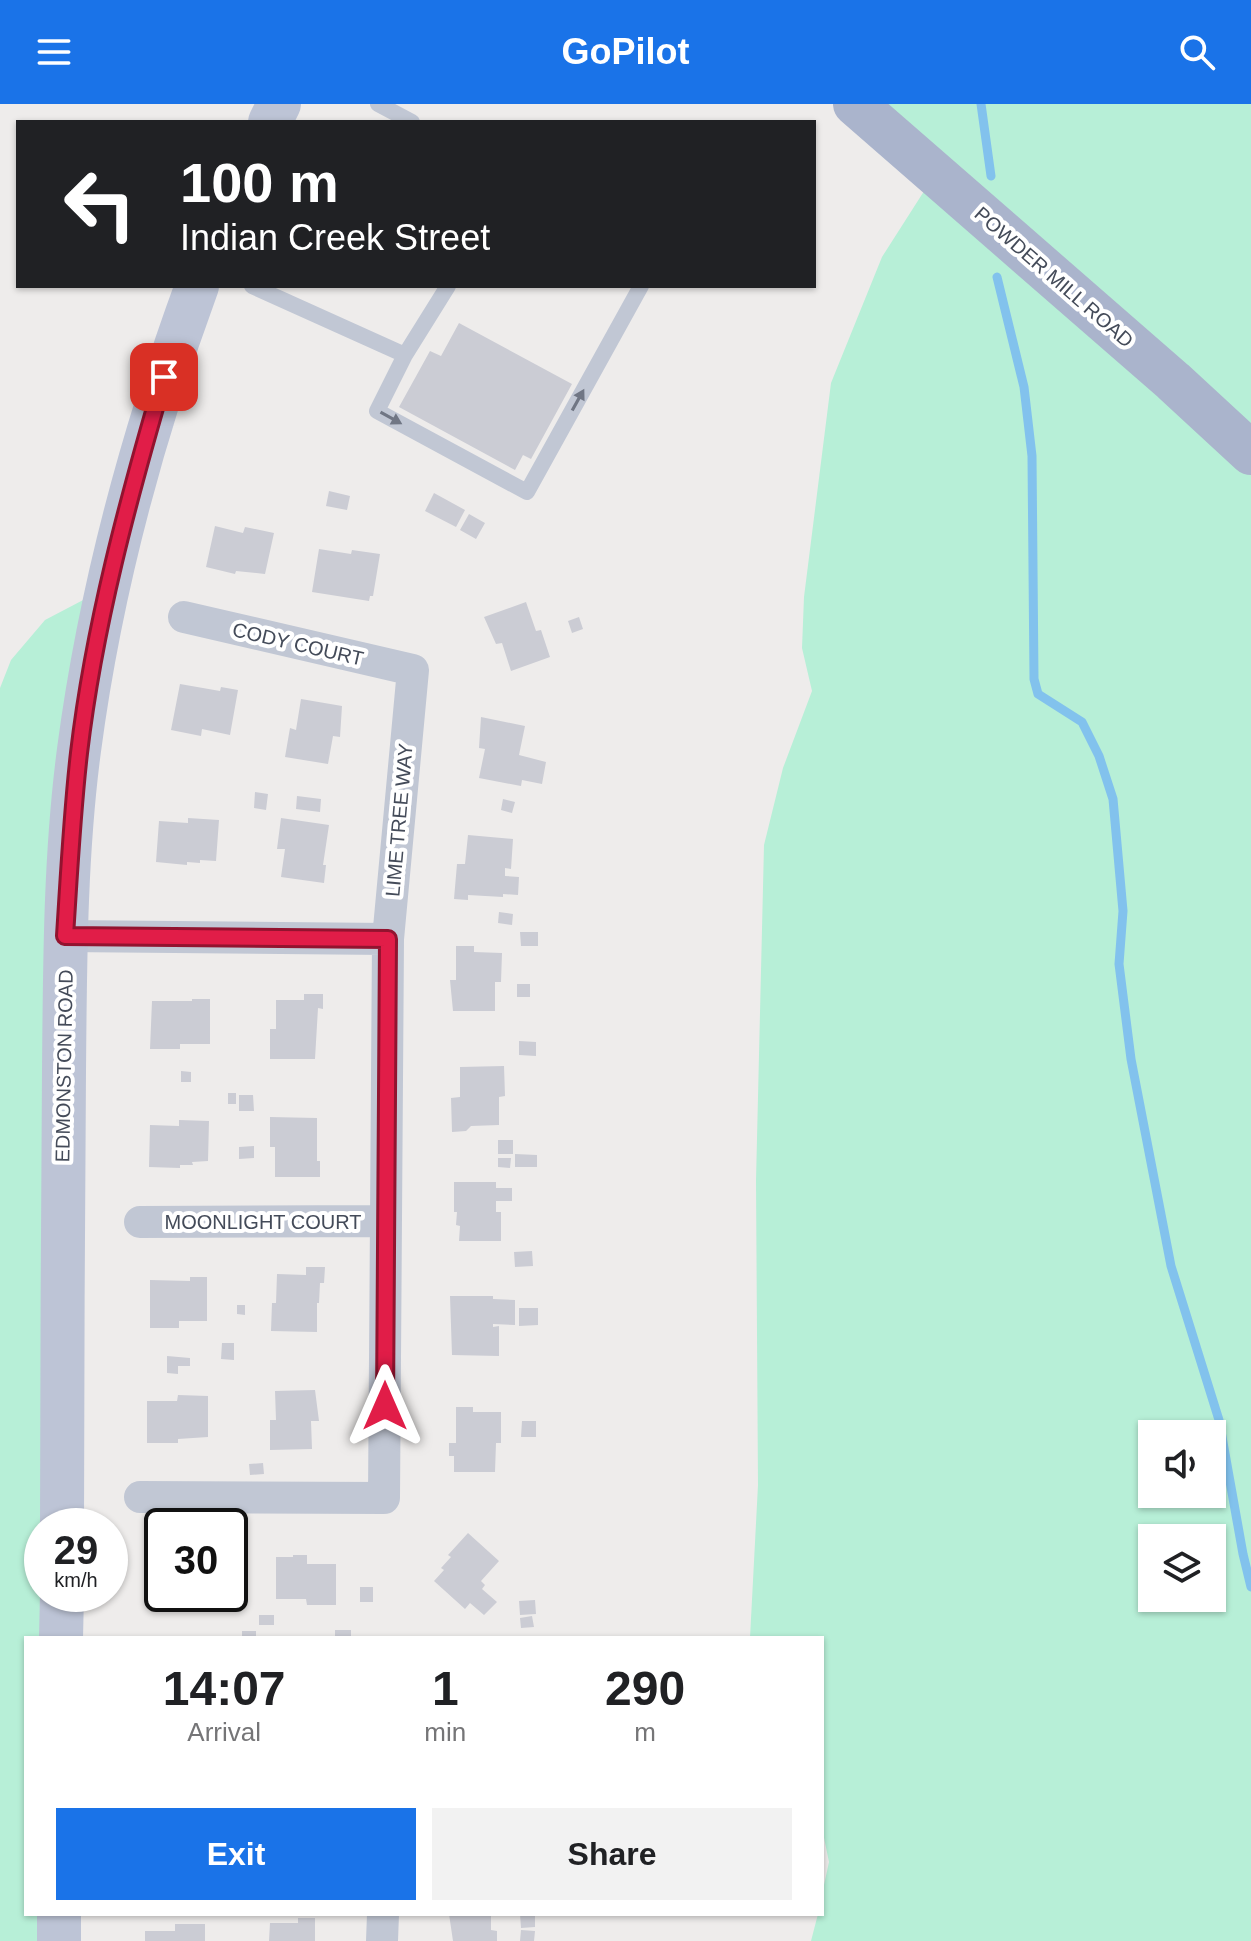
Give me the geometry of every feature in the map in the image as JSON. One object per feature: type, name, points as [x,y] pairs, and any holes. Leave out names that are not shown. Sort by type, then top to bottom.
[{"type":"main road","name":"POWDER MILL ROAD","points":[[855,104],[1173,381],[1251,453]]},
{"type":"main road","name":"EDMONSTON ROAD","points":[[62,1508],[65,936],[79,751],[104,601],[138,466],[159,392],[196,288]]},
{"type":"main road","points":[[61,1636],[62,1612]]},
{"type":"main road","points":[[59,1916],[59,1941]]},
{"type":"street","name":"CODY COURT","points":[[184,617],[413,670]]},
{"type":"street","name":"LIME TREE WAY","points":[[140,1497],[384,1498],[388,939],[413,670]]},
{"type":"street","points":[[65,936],[388,939]]},
{"type":"street","name":"MOONLIGHT COURT","points":[[140,1222],[386,1221]]},
{"type":"street","points":[[382,1941],[383,1916]]},
{"type":"lane","points":[[378,104],[408,120]]},
{"type":"lane","points":[[256,288],[405,355]]},
{"type":"lane","points":[[447,288],[405,355],[377,411],[527,492],[640,288]]},
{"type":"green space","points":[[855,104],[1251,104],[1251,1941],[811,1941],[817,1916],[824,1916],[824,1885],[829,1862],[824,1838],[824,1636],[750,1636],[758,1485],[756,1181],[764,845],[783,768],[812,691],[802,648],[804,597],[831,383],[882,257],[935,174]]},
{"type":"green space","points":[[108,587],[43,1508],[24,1508],[24,1612],[50,1612],[60,1636],[24,1636],[24,1916],[59,1916],[59,1941],[0,1941],[0,688],[11,660],[45,620]]},
{"type":"building","points":[[459,323],[572,384],[531,459],[523,455],[515,470],[399,407],[430,351],[441,356]]},
{"type":"building","points":[[329,491],[350,496],[347,510],[326,506]]},
{"type":"building","points":[[434,493],[465,510],[456,527],[425,511]]},
{"type":"building","points":[[469,514],[485,523],[476,539],[460,530]]},
{"type":"building","points":[[215,526],[243,533],[245,527],[274,533],[265,574],[236,571],[235,574],[206,567]]},
{"type":"building","points":[[319,549],[380,554],[373,596],[369,601],[312,592]]},
{"type":"building","points":[[526,602],[536,631],[541,630],[550,657],[511,671],[502,643],[496,644],[484,617]]},
{"type":"building","points":[[579,617],[583,629],[572,633],[568,621]]},
{"type":"building","points":[[180,684],[220,691],[221,687],[238,690],[230,735],[202,729],[201,736],[171,730]]},
{"type":"building","points":[[301,699],[342,706],[340,737],[333,736],[328,764],[285,757],[290,728],[296,730]]},
{"type":"building","points":[[481,717],[525,726],[519,755],[546,762],[542,784],[522,780],[521,786],[479,778],[485,749],[479,748]]},
{"type":"building","points":[[255,792],[268,794],[266,810],[254,808]]},
{"type":"building","points":[[297,796],[321,799],[320,812],[296,809]]},
{"type":"building","points":[[503,799],[515,802],[512,813],[501,810]]},
{"type":"building","points":[[188,818],[219,820],[216,861],[200,860],[200,863],[187,862],[187,865],[156,862],[159,821],[188,823]]},
{"type":"building","points":[[281,818],[329,825],[323,865],[326,865],[324,883],[281,877],[285,849],[277,849]]},
{"type":"building","points":[[468,835],[513,839],[511,869],[505,868],[505,876],[519,877],[518,895],[468,895],[468,900],[454,899],[457,864],[465,864]]},
{"type":"building","points":[[499,912],[513,914],[512,925],[498,923]]},
{"type":"building","points":[[520,932],[538,932],[538,946],[521,946]]},
{"type":"building","points":[[456,946],[474,946],[474,952],[502,953],[501,982],[495,982],[495,1011],[453,1011],[450,980],[456,980]]},
{"type":"building","points":[[517,984],[530,984],[530,997],[517,997]]},
{"type":"building","points":[[304,994],[323,994],[323,1009],[318,1008],[315,1059],[270,1059],[270,1029],[276,1029],[276,1000],[304,1000]]},
{"type":"building","points":[[210,999],[210,1044],[180,1044],[180,1049],[150,1049],[152,1001]]},
{"type":"building","points":[[519,1041],[536,1042],[536,1056],[519,1055]]},
{"type":"building","points":[[504,1066],[505,1096],[499,1097],[499,1125],[471,1126],[466,1131],[452,1132],[451,1098],[460,1097],[460,1067]]},
{"type":"building","points":[[181,1071],[191,1072],[191,1082],[181,1082]]},
{"type":"building","points":[[228,1093],[236,1093],[236,1104],[228,1104]]},
{"type":"building","points":[[239,1095],[253,1095],[254,1111],[239,1111]]},
{"type":"building","points":[[270,1117],[317,1118],[320,1177],[275,1177],[275,1147],[270,1147]]},
{"type":"building","points":[[179,1120],[209,1121],[208,1161],[180,1165],[180,1168],[149,1167],[150,1125],[179,1126]]},
{"type":"building","points":[[498,1140],[513,1140],[513,1154],[498,1154]]},
{"type":"building","points":[[254,1146],[254,1158],[239,1159],[239,1147]]},
{"type":"building","points":[[515,1154],[537,1155],[537,1167],[515,1167]]},
{"type":"building","points":[[498,1158],[511,1158],[510,1168],[498,1167]]},
{"type":"building","points":[[454,1182],[496,1182],[496,1188],[512,1188],[512,1201],[496,1201],[496,1212],[501,1212],[501,1241],[459,1241],[460,1226],[456,1225],[457,1212],[454,1212]]},
{"type":"building","points":[[532,1251],[533,1266],[515,1267],[514,1252]]},
{"type":"building","points":[[306,1267],[325,1267],[324,1283],[320,1283],[317,1303],[317,1332],[271,1331],[277,1274],[306,1275]]},
{"type":"building","points":[[190,1277],[207,1277],[207,1321],[179,1321],[179,1328],[150,1328],[150,1280],[190,1281]]},
{"type":"building","points":[[450,1296],[493,1296],[493,1299],[515,1300],[515,1325],[493,1324],[493,1327],[499,1326],[499,1356],[452,1355]]},
{"type":"building","points":[[237,1305],[245,1305],[245,1315],[237,1314]]},
{"type":"building","points":[[519,1308],[538,1308],[538,1325],[519,1326]]},
{"type":"building","points":[[222,1343],[234,1343],[234,1360],[221,1359]]},
{"type":"building","points":[[167,1356],[190,1358],[190,1366],[178,1366],[178,1374],[167,1373]]},
{"type":"building","points":[[315,1390],[319,1421],[311,1421],[312,1449],[270,1450],[270,1420],[276,1420],[275,1391]]},
{"type":"building","points":[[178,1395],[208,1396],[208,1437],[178,1439],[178,1443],[147,1443],[147,1401],[177,1401]]},
{"type":"building","points":[[456,1407],[473,1407],[473,1412],[501,1412],[501,1443],[496,1443],[495,1472],[454,1472],[454,1456],[449,1456],[449,1443],[456,1443]]},
{"type":"building","points":[[522,1421],[536,1421],[536,1437],[521,1437]]},
{"type":"building","points":[[263,1463],[264,1474],[250,1475],[249,1464]]},
{"type":"building","points":[[468,1533],[499,1561],[481,1581],[485,1585],[482,1589],[497,1602],[484,1615],[470,1603],[465,1609],[434,1581],[451,1557],[448,1555]]},
{"type":"building","points":[[307,1555],[307,1564],[336,1564],[336,1605],[307,1605],[306,1599],[276,1599],[276,1557]]},
{"type":"building","points":[[360,1587],[373,1587],[373,1602],[360,1602]]},
{"type":"building","points":[[535,1600],[536,1614],[520,1615],[519,1601]]},
{"type":"building","points":[[259,1615],[274,1615],[274,1625],[259,1625]]},
{"type":"building","points":[[532,1616],[534,1627],[521,1628],[520,1618]]},
{"type":"building","points":[[335,1630],[351,1630],[351,1636],[335,1636]]},
{"type":"building","points":[[242,1631],[256,1631],[256,1636],[242,1636]]},
{"type":"building","points":[[449,1916],[491,1916],[491,1930],[497,1931],[497,1941],[453,1941]]},
{"type":"building","points":[[520,1916],[535,1916],[535,1927],[521,1928]]},
{"type":"building","points":[[298,1918],[315,1918],[315,1941],[269,1941],[270,1923],[298,1923]]},
{"type":"building","points":[[175,1924],[205,1924],[205,1941],[145,1941],[145,1931],[175,1931]]},
{"type":"building","points":[[521,1930],[535,1931],[534,1941],[520,1941]]},
{"type":"waterway","points":[[981,104],[991,176]]},
{"type":"waterway","points":[[997,277],[1024,387],[1032,456],[1034,679],[1038,694],[1082,722],[1099,756],[1113,799],[1123,911],[1119,964],[1131,1059],[1171,1266],[1219,1420],[1251,1587]]},
{"type":"route","points":[[164,377],[104,601],[79,751],[65,936],[388,939],[385,1406]]}]
